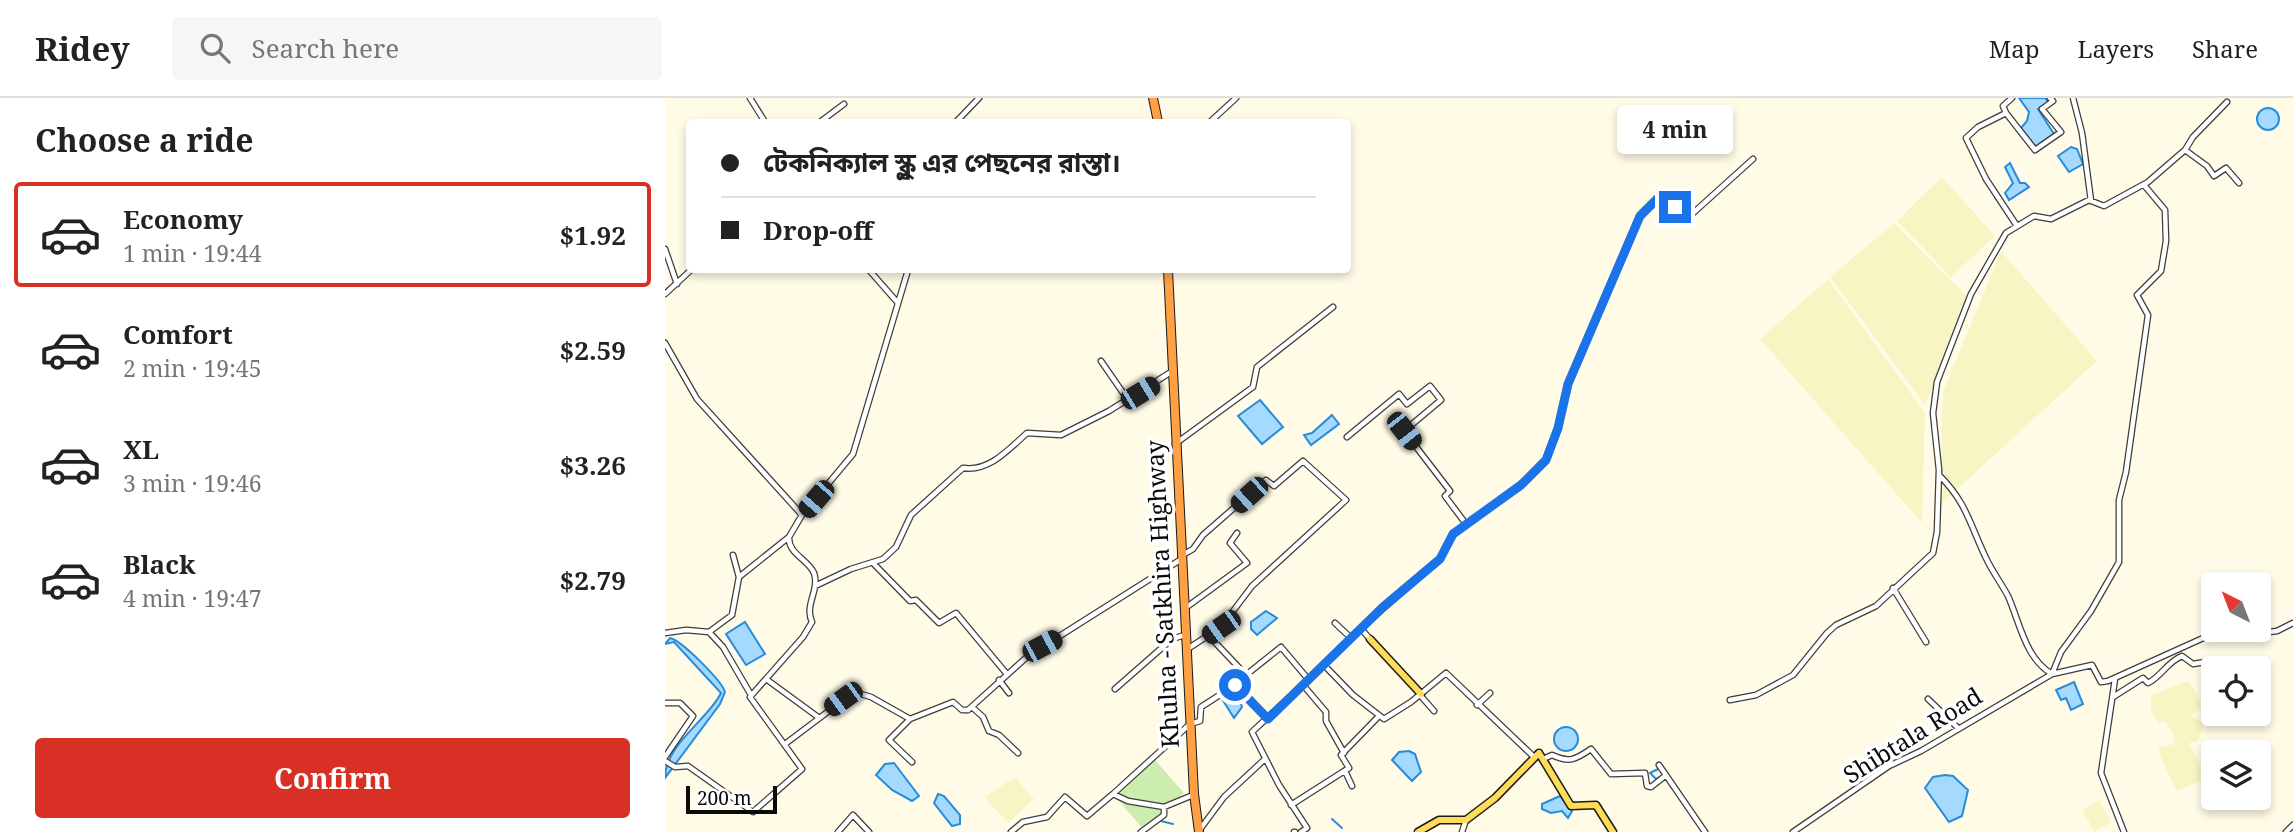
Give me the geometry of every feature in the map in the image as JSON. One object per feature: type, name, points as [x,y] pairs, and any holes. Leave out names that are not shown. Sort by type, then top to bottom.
[{"type":"highway","points":[[1153,98],[1157,119]]},
{"type":"highway","name":"Khulna - Satkhira Highway","points":[[1168,273],[1180,558],[1194,794],[1199,832]]},
{"type":"main road","points":[[1370,639],[1421,694]]},
{"type":"main road","points":[[1418,832],[1439,820],[1466,820],[1525,769],[1533,755],[1539,753],[1571,806],[1596,805],[1613,832]]},
{"type":"street","points":[[750,98],[763,119]]},
{"type":"street","points":[[959,119],[979,98]]},
{"type":"street","points":[[1213,119],[1236,98]]},
{"type":"street","points":[[2012,98],[2003,106],[2005,113],[2035,150],[2061,132],[2042,109],[2053,101],[2050,98]]},
{"type":"street","points":[[2073,98],[2082,133],[2091,201]]},
{"type":"street","points":[[1730,700],[1756,695],[1793,676],[1836,625],[1876,606],[1933,553],[1937,532],[1939,475],[1933,400],[1937,382],[1971,294],[2006,233],[2033,216],[2051,219],[2091,201],[2104,206],[2144,185],[2185,150],[2193,136],[2227,102]]},
{"type":"street","points":[[824,119],[844,104]]},
{"type":"street","points":[[2005,113],[1978,127],[1966,138],[1986,179],[2017,226]]},
{"type":"street","points":[[2185,150],[2207,166],[2214,176],[2226,168],[2239,183]]},
{"type":"street","points":[[1301,832],[1307,828],[1291,805],[1252,732],[1363,626],[1429,572],[1440,559],[1450,537],[1521,485],[1546,460],[1558,428],[1568,384],[1640,216],[1658,198],[1692,214],[1753,159]]},
{"type":"street","points":[[1939,475],[1966,508],[1987,561],[2009,598],[2021,632],[2043,669],[2052,674],[2061,652],[2091,611],[2119,562],[2119,500],[2126,472],[2148,314],[2137,295],[2161,271],[2166,233],[2165,210],[2144,185]]},
{"type":"street","points":[[665,249],[677,284]]},
{"type":"street","points":[[665,294],[688,273]]},
{"type":"street","points":[[872,273],[898,303]]},
{"type":"street","points":[[739,577],[789,537],[802,515],[853,454],[907,273]]},
{"type":"street","points":[[1175,444],[1254,387],[1257,367],[1333,307]]},
{"type":"street","points":[[665,343],[697,399],[802,515]]},
{"type":"street","points":[[1101,361],[1128,400]]},
{"type":"street","points":[[815,586],[851,569],[874,564],[896,547],[911,515],[963,468],[982,468],[1027,433],[1061,435],[1128,400],[1171,372]]},
{"type":"street","points":[[1347,437],[1399,394],[1407,404],[1430,386],[1441,400],[1404,431],[1450,491],[1445,496],[1466,524]]},
{"type":"street","points":[[912,762],[889,740],[910,719],[953,702],[964,711],[972,707],[992,690],[1006,673],[1042,646],[1193,549],[1203,535],[1266,480],[1274,486],[1303,461],[1346,500],[1252,586],[1221,627],[1186,650]]},
{"type":"street","points":[[1183,609],[1247,563],[1230,543],[1237,533]]},
{"type":"street","points":[[751,695],[812,622],[808,613],[815,586],[814,573],[794,551],[789,537]]},
{"type":"street","points":[[709,632],[732,615],[739,577],[733,555]]},
{"type":"street","points":[[874,564],[911,601],[916,600],[939,623],[956,613],[1006,673]]},
{"type":"street","points":[[1893,588],[1926,642]]},
{"type":"street","points":[[1335,623],[1351,638]]},
{"type":"street","points":[[2271,632],[2293,623]]},
{"type":"street","points":[[1363,626],[1363,631],[1370,639]]},
{"type":"street","points":[[665,633],[686,629],[709,632],[723,648],[751,695],[802,769],[753,812],[688,766],[668,762],[692,716],[680,703],[665,703]]},
{"type":"street","points":[[1115,689],[1172,639],[1185,635]]},
{"type":"street","points":[[1209,636],[1246,676],[1281,647],[1308,679]]},
{"type":"street","points":[[2124,832],[2101,774],[2116,678],[2201,639]]},
{"type":"street","points":[[2112,698],[2135,681],[2143,678],[2148,683],[2162,675],[2171,660],[2182,656],[2193,664],[2201,663]]},
{"type":"street","points":[[1324,665],[1384,719],[1446,673],[1533,755]]},
{"type":"street","name":"Shibtala Road","points":[[1793,832],[1877,773],[2052,674],[2092,666],[2101,682],[2116,678]]},
{"type":"street","points":[[766,679],[818,717]]},
{"type":"street","points":[[999,680],[1009,693]]},
{"type":"street","points":[[1011,832],[1023,822],[1047,817],[1065,797],[1087,816],[1190,724],[1200,721],[1201,706],[1243,680]]},
{"type":"street","points":[[1237,685],[1268,719]]},
{"type":"street","points":[[1303,685],[1326,712],[1326,721],[1344,753]]},
{"type":"street","points":[[785,744],[854,692],[871,697],[910,719]]},
{"type":"street","points":[[1477,705],[1490,693]]},
{"type":"street","points":[[1421,694],[1434,711]]},
{"type":"street","points":[[1927,699],[1958,728]]},
{"type":"street","points":[[972,707],[983,717],[989,731],[999,735],[1018,753]]},
{"type":"street","points":[[1291,805],[1349,768],[1341,755],[1380,716]]},
{"type":"street","points":[[1543,758],[1552,755],[1565,761],[1576,760],[1591,750],[1611,774],[1646,773],[1647,786],[1651,788],[1665,776]]},
{"type":"street","points":[[1199,832],[1224,797],[1265,759]]},
{"type":"street","points":[[1659,765],[1705,832]]},
{"type":"street","points":[[1345,771],[1352,786]]},
{"type":"street","points":[[1113,794],[1128,801],[1164,807],[1194,794]]},
{"type":"street","points":[[1141,832],[1164,815],[1164,807]]},
{"type":"street","points":[[838,832],[853,815],[869,832]]},
{"type":"street","points":[[1462,832],[1466,820]]},
{"type":"street","points":[[2286,832],[2293,825]]},
{"type":"shaded area","points":[[1942,177],[1995,236],[1951,277],[1897,221]]},
{"type":"shaded area","points":[[1894,223],[1968,297],[1925,405],[1830,277]]},
{"type":"shaded area","points":[[2001,251],[2097,361],[1940,505],[1943,392]]},
{"type":"shaded area","points":[[1828,279],[1925,413],[1922,523],[1760,339]]},
{"type":"shaded area","points":[[2189,681],[2201,703],[2201,708],[2191,715],[2203,726],[2198,741],[2189,743],[2201,767],[2201,781],[2176,791],[2159,753],[2159,747],[2175,744],[2172,732],[2165,721],[2159,723],[2151,711],[2151,695]]},
{"type":"shaded area","points":[[1015,777],[1034,799],[1008,823],[984,797]]},
{"type":"shaded area","points":[[2099,800],[2111,822],[2095,832],[2082,810]]},
{"type":"green space","points":[[1155,760],[1184,793],[1143,829],[1114,795]]},
{"type":"water","points":[[2019,98],[2045,98],[2048,102],[2038,109],[2054,134],[2036,147],[2021,128],[2027,121],[2029,112]]},
{"type":"water","points":[[2268,108],[2278,115],[2279,119],[2272,129],[2268,130],[2258,123],[2257,119],[2264,109]]},
{"type":"water","points":[[2071,147],[2077,149],[2083,164],[2069,172],[2058,156]]},
{"type":"water","points":[[2010,163],[2020,183],[2029,187],[2009,200],[2005,193],[2013,183],[2005,167]]},
{"type":"water","points":[[1260,400],[1283,427],[1262,444],[1238,416]]},
{"type":"water","points":[[1332,415],[1339,424],[1311,445],[1304,435],[1312,433]]},
{"type":"water","points":[[1266,611],[1277,618],[1257,635],[1251,629],[1251,622]]},
{"type":"water","points":[[745,622],[765,654],[746,665],[726,634]]},
{"type":"water","points":[[670,638],[701,662],[725,692],[720,704],[665,778],[667,766],[679,743],[721,693],[674,642],[665,644]]},
{"type":"water","points":[[2074,682],[2083,704],[2071,710],[2066,698],[2061,700],[2056,690]]},
{"type":"water","points":[[1230,692],[1238,695],[1242,707],[1234,718],[1222,699]]},
{"type":"water","points":[[1561,727],[1571,727],[1578,734],[1578,744],[1571,751],[1561,751],[1554,744],[1554,734]]},
{"type":"water","points":[[1409,751],[1415,754],[1421,772],[1412,781],[1392,760],[1399,752]]},
{"type":"water","points":[[894,763],[919,796],[912,801],[892,790],[876,775],[885,764]]},
{"type":"water","points":[[1953,776],[1968,790],[1962,816],[1949,822],[1925,788],[1933,777]]},
{"type":"water","points":[[938,794],[944,796],[960,815],[960,824],[952,826],[934,803]]},
{"type":"water","points":[[1560,796],[1572,811],[1568,818],[1562,811],[1551,813],[1542,809],[1542,804]]},
{"type":"waterway","points":[[1658,769],[1650,773],[1656,779],[1663,775]]},
{"type":"waterway","points":[[1332,819],[1342,828]]},
{"type":"waterway","points":[[1161,821],[1173,824]]},
{"type":"route","points":[[1235,685],[1268,719],[1383,607],[1440,559],[1453,534],[1521,485],[1546,460],[1558,428],[1568,384],[1585,348],[1608,285],[1640,216],[1658,198],[1665,199],[1675,207]]}]
